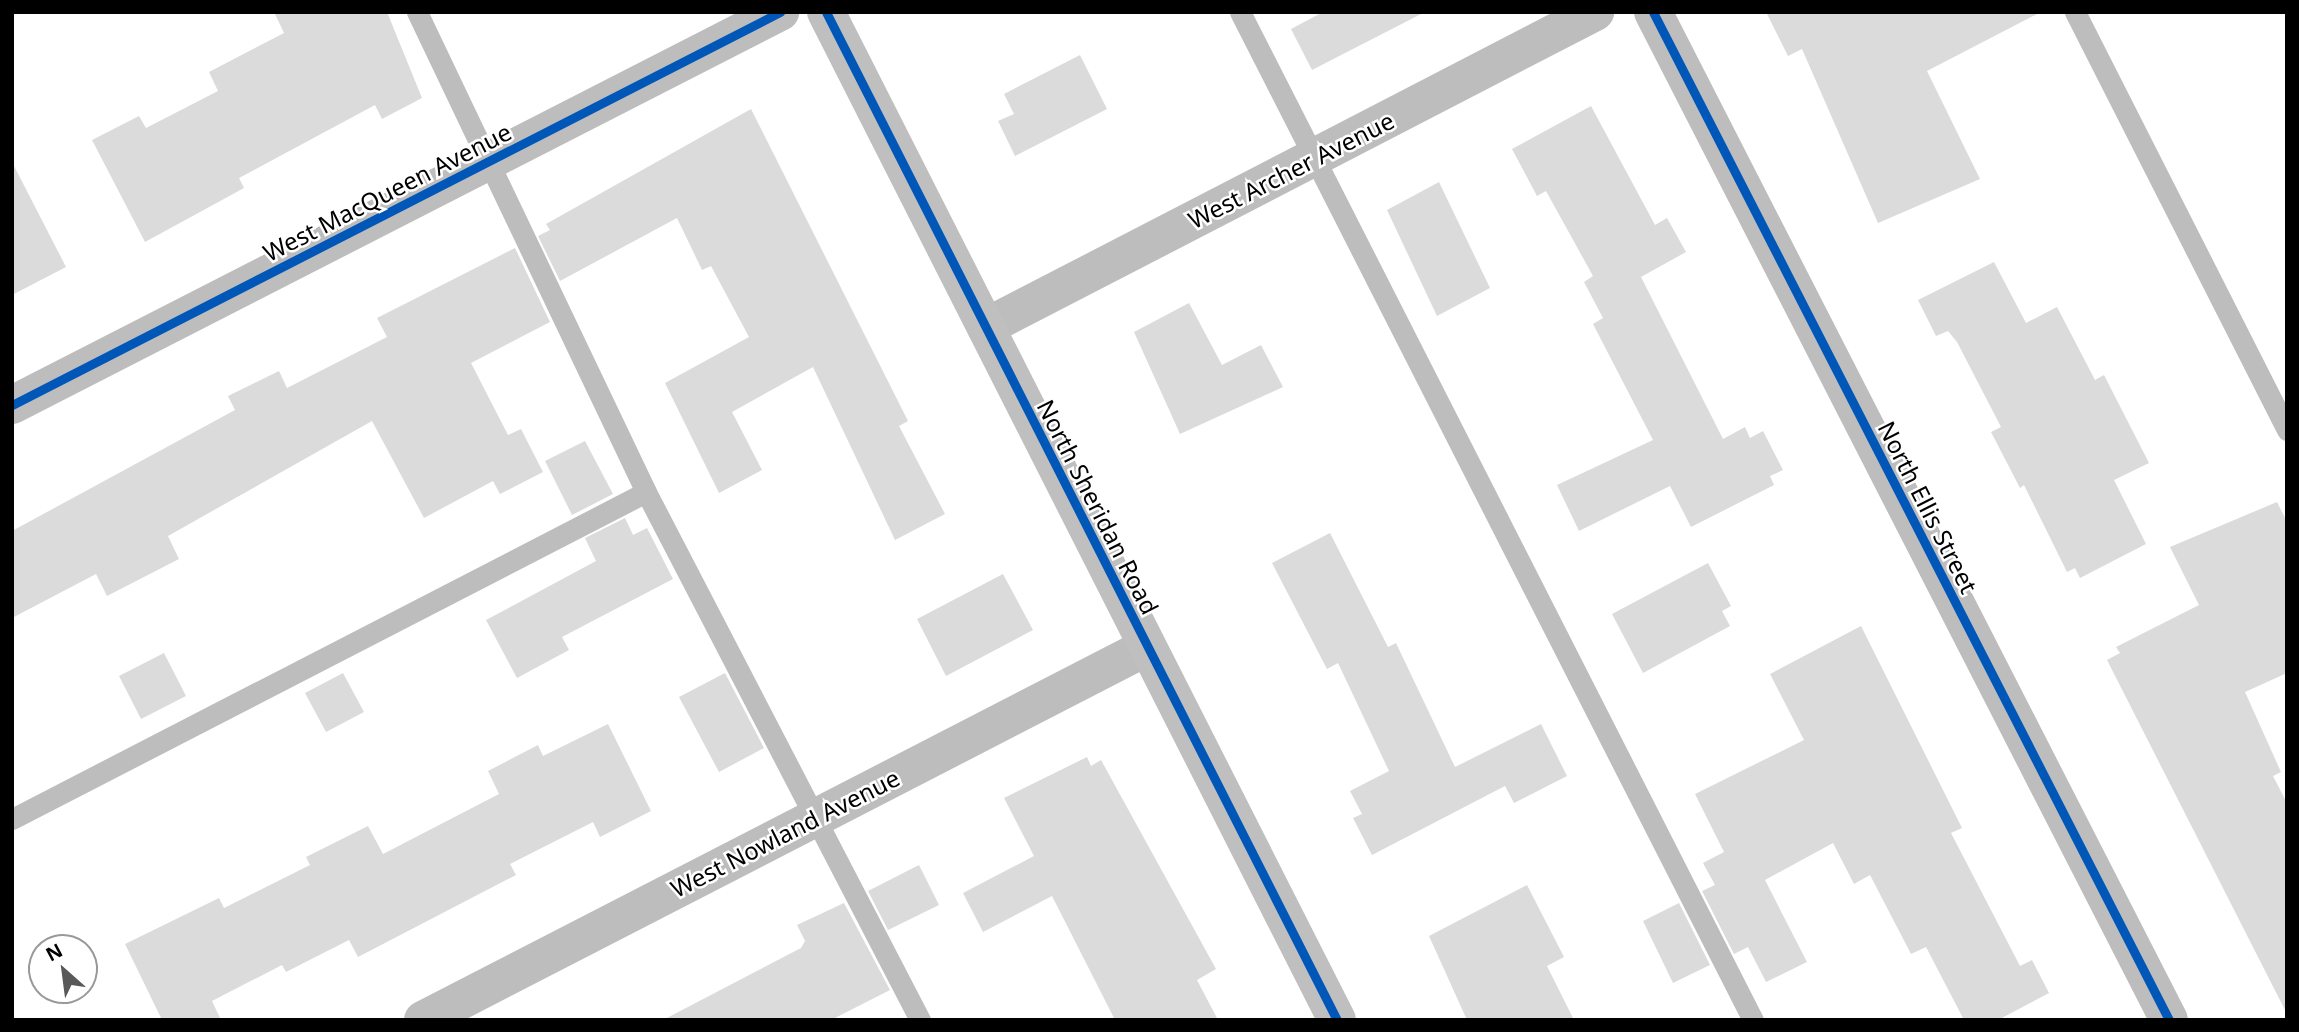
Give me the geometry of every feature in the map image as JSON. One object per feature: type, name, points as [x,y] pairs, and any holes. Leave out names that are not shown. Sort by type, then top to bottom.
[{"type":"main road","name":"North Sheridan Road","points":[[826,12],[1337,1020]]},
{"type":"street","name":"West MacQueen Avenue","points":[[12,405],[780,12]]},
{"type":"street","name":"West Archer Avenue","points":[[986,327],[1595,12]]},
{"type":"street","name":"North Ellis Street","points":[[1653,12],[2169,1020]]},
{"type":"street","name":"West Nowland Avenue","points":[[423,1020],[1147,647]]},
{"type":"lane","points":[[417,12],[491,160],[646,492],[920,1020]]},
{"type":"lane","points":[[1240,12],[1754,1020]]},
{"type":"lane","points":[[2075,12],[2287,430]]},
{"type":"lane","points":[[12,819],[646,492]]},
{"type":"building","points":[[274,12],[387,12],[422,98],[382,119],[375,105],[239,178],[244,188],[145,242],[92,140],[139,116],[146,128],[218,91],[209,72],[284,33]]},
{"type":"building","points":[[1323,12],[1425,12],[1312,70],[1291,29]]},
{"type":"building","points":[[1766,12],[2041,12],[1927,71],[1980,179],[1878,223],[1802,49],[1788,56]]},
{"type":"building","points":[[1080,55],[1107,109],[1015,156],[998,121],[1014,114],[1004,94]]},
{"type":"building","points":[[1591,106],[1655,225],[1667,218],[1686,252],[1641,277],[1723,439],[1745,427],[1750,438],[1763,431],[1783,470],[1770,476],[1774,485],[1691,527],[1670,486],[1579,531],[1557,485],[1653,440],[1593,324],[1603,318],[1584,282],[1593,276],[1546,191],[1537,196],[1512,149]]},
{"type":"building","points":[[751,109],[908,421],[899,426],[945,514],[895,540],[813,367],[732,412],[762,470],[719,493],[665,383],[749,337],[711,266],[702,270],[677,218],[560,281],[538,236],[550,230],[546,224]]},
{"type":"building","points":[[12,162],[66,267],[12,295]]},
{"type":"building","points":[[1439,182],[1490,288],[1437,316],[1387,210]]},
{"type":"building","points":[[515,248],[550,322],[471,363],[508,435],[521,429],[543,472],[500,494],[493,481],[424,518],[372,421],[168,536],[179,559],[107,596],[96,574],[12,618],[12,531],[235,410],[228,396],[279,371],[287,388],[387,337],[377,318]]},
{"type":"building","points":[[1994,262],[2026,323],[2057,307],[2095,380],[2104,375],[2149,463],[2114,480],[2146,544],[2080,578],[2075,568],[2067,572],[2024,485],[2020,488],[1991,432],[2001,427],[1957,342],[1948,331],[1936,336],[1918,300]]},
{"type":"building","points":[[1189,303],[1222,365],[1261,345],[1283,387],[1180,434],[1134,332]]},
{"type":"building","points":[[585,441],[613,494],[572,515],[545,461]]},
{"type":"building","points":[[2277,502],[2287,522],[2287,673],[2245,692],[2281,772],[2273,776],[2287,803],[2287,1014],[2107,660],[2120,653],[2116,647],[2199,605],[2170,547]]},
{"type":"building","points":[[625,518],[633,535],[647,528],[673,579],[562,637],[569,650],[517,678],[486,620],[596,561],[585,538]]},
{"type":"building","points":[[1330,533],[1388,647],[1396,643],[1455,767],[1541,724],[1567,776],[1514,803],[1505,786],[1372,855],[1353,818],[1362,814],[1350,791],[1389,771],[1338,663],[1327,669],[1272,563]]},
{"type":"building","points":[[1708,563],[1731,606],[1722,611],[1730,626],[1643,673],[1612,614]]},
{"type":"building","points":[[1003,574],[1033,630],[946,676],[917,619]]},
{"type":"building","points":[[1861,626],[1962,828],[1951,833],[2020,966],[2032,960],[2049,993],[1998,1020],[1964,1020],[1926,947],[1911,954],[1870,875],[1854,884],[1833,843],[1765,880],[1807,962],[1766,982],[1748,947],[1734,954],[1702,891],[1715,885],[1703,863],[1724,852],[1695,794],[1804,740],[1770,674]]},
{"type":"building","points":[[164,653],[186,696],[141,719],[119,676]]},
{"type":"building","points":[[343,673],[364,712],[326,732],[305,693]]},
{"type":"building","points":[[725,673],[764,748],[719,772],[679,697]]},
{"type":"building","points":[[608,724],[651,811],[600,837],[593,822],[510,864],[516,875],[358,957],[349,940],[286,972],[282,965],[212,1001],[221,1020],[162,1020],[125,944],[219,898],[224,908],[310,865],[306,857],[368,826],[383,854],[499,794],[488,771],[538,745],[543,756]]},
{"type":"building","points":[[1087,757],[1091,766],[1101,760],[1216,969],[1197,980],[1218,1020],[1115,1020],[1052,896],[983,932],[963,893],[1034,856],[1004,798]]},
{"type":"building","points":[[919,865],[939,905],[888,930],[868,891]]},
{"type":"building","points":[[1527,885],[1564,957],[1547,966],[1574,1020],[1467,1020],[1429,936]]},
{"type":"building","points":[[844,903],[890,990],[831,1020],[663,1020],[801,948],[805,941],[797,925]]},
{"type":"building","points":[[1679,903],[1710,965],[1673,983],[1643,921]]},
{"type":"cycle path","points":[[12,405],[780,12]]},
{"type":"cycle path","points":[[826,12],[1337,1020]]},
{"type":"cycle path","points":[[1653,12],[2169,1020]]}]
